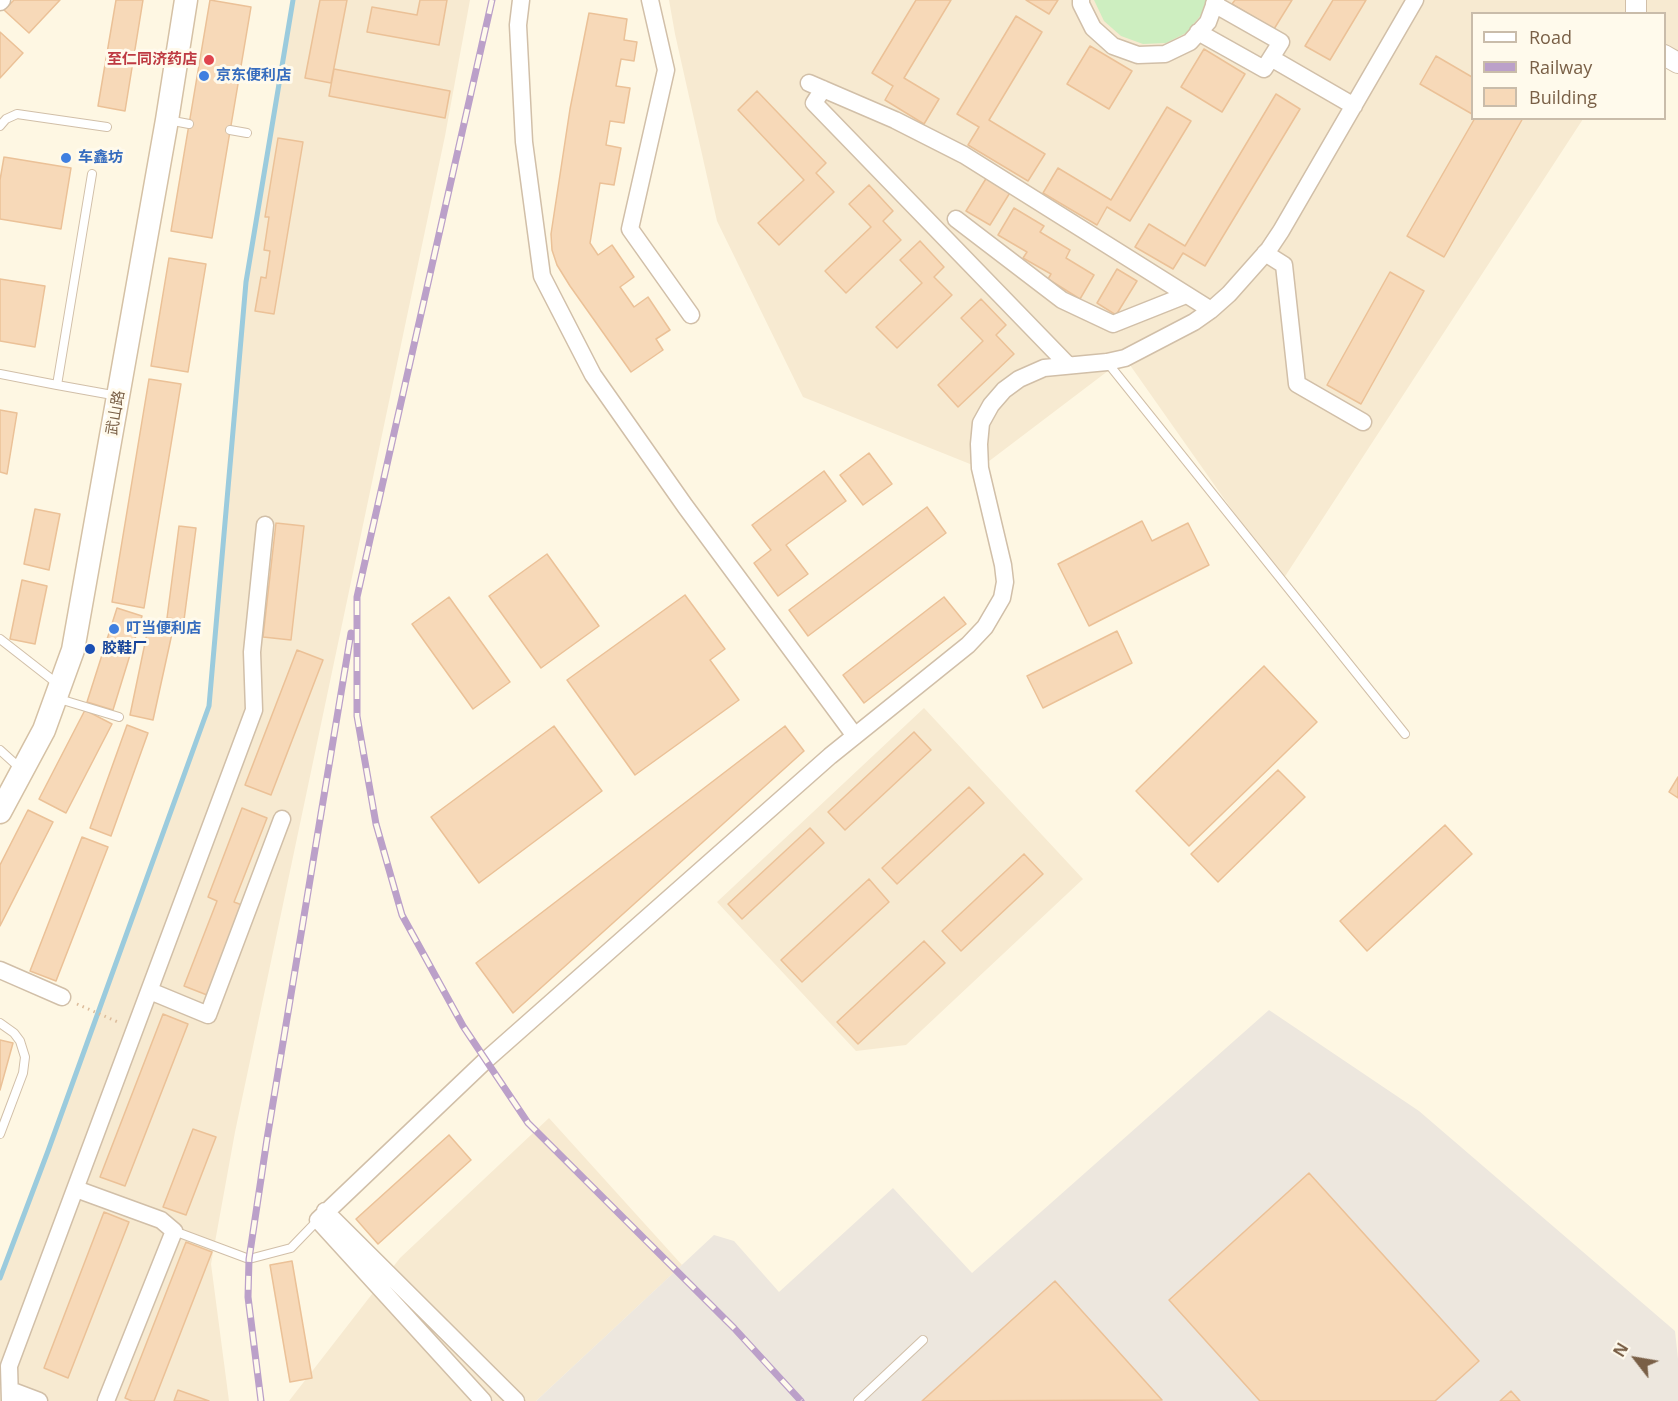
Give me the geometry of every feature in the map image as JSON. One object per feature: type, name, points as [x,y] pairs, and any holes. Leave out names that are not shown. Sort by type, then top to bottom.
[{"type":"main road","name":"武山路","points":[[0,812],[44,730],[73,650],[119,396],[178,122],[186,0]]},
{"type":"street","points":[[521,0],[518,24],[524,142],[542,276],[593,375],[684,506],[855,736]]},
{"type":"street","points":[[650,0],[666,70],[630,229],[691,315]]},
{"type":"street","points":[[1081,0],[1093,28],[1113,46],[1138,55],[1165,54],[1190,42],[1198,32],[1208,22],[1215,2],[1281,42],[1264,69],[1198,32]]},
{"type":"street","points":[[321,1215],[486,1060],[762,815],[968,645],[985,627],[1002,598],[1005,582],[980,468],[981,423],[991,405],[1004,390],[1019,379],[1044,368],[1125,358],[1194,322],[1229,294],[1265,253],[1287,222],[1415,0]]},
{"type":"street","points":[[1271,58],[1354,106]]},
{"type":"street","points":[[1068,365],[814,103],[816,86],[896,120],[964,154],[1211,310]]},
{"type":"street","points":[[956,219],[1062,300],[1113,324],[1186,295]]},
{"type":"street","points":[[1265,253],[1284,265],[1297,384],[1363,422]]},
{"type":"street","points":[[39,1401],[10,1395],[9,1366],[254,710],[252,652],[265,525]]},
{"type":"street","points":[[150,991],[208,1015],[282,819]]},
{"type":"street","points":[[0,970],[62,997]]},
{"type":"street","points":[[76,1189],[161,1220],[174,1231],[106,1401]]},
{"type":"street","points":[[321,1215],[483,1401]]},
{"type":"street","points":[[321,1215],[516,1401]]},
{"type":"lane","points":[[0,126],[6,119],[17,114],[107,127]]},
{"type":"lane","points":[[230,130],[247,133]]},
{"type":"lane","points":[[57,385],[92,174]]},
{"type":"lane","points":[[1107,362],[1405,734]]},
{"type":"lane","points":[[0,374],[119,396]]},
{"type":"lane","points":[[0,639],[58,692],[118,717]]},
{"type":"lane","points":[[0,750],[22,770]]},
{"type":"lane","points":[[0,1023],[14,1033],[20,1041],[25,1057],[23,1073],[0,1134]]},
{"type":"lane","points":[[174,1231],[249,1259],[291,1248],[321,1215]]},
{"type":"lane","points":[[858,1401],[923,1340]]},
{"type":"path","points":[[62,997],[109,1018]]},
{"type":"shaded area","points":[[293,0],[470,0],[445,136],[235,1132],[211,1264],[229,1401],[0,1401],[0,1276],[209,706],[246,282]]},
{"type":"shaded area","points":[[669,0],[1678,0],[1678,62],[1666,55],[1666,12],[1471,12],[1471,120],[1582,120],[1282,581],[1125,358],[980,468],[803,397],[717,221]]},
{"type":"shaded area","points":[[924,708],[1083,879],[906,1045],[856,1051],[717,902]]},
{"type":"shaded area","points":[[1269,1010],[1419,1111],[1675,1331],[1678,1401],[536,1401],[714,1235],[734,1241],[779,1292],[893,1188],[972,1273]]},
{"type":"shaded area","points":[[549,1118],[682,1265],[536,1401],[289,1401],[400,1258]]},
{"type":"green space","points":[[1094,0],[1207,0],[1201,15],[1186,33],[1166,43],[1143,44],[1121,36],[1104,21]]},
{"type":"building","points":[[14,0],[60,0],[29,33],[4,10]]},
{"type":"building","points":[[116,0],[143,0],[125,111],[98,106]]},
{"type":"building","points":[[210,0],[251,7],[212,238],[171,231]]},
{"type":"building","points":[[320,0],[347,0],[331,83],[305,78]]},
{"type":"building","points":[[420,0],[447,0],[439,45],[367,32],[372,7],[417,15]]},
{"type":"building","points":[[916,0],[951,0],[904,78],[939,99],[924,124],[885,100],[893,86],[872,73]]},
{"type":"building","points":[[1026,0],[1058,0],[1049,14]]},
{"type":"building","points":[[1235,0],[1292,0],[1274,29],[1232,4]]},
{"type":"building","points":[[1333,0],[1366,0],[1330,60],[1305,46]]},
{"type":"building","points":[[589,13],[627,19],[624,40],[637,42],[634,61],[621,59],[616,86],[630,88],[624,123],[610,121],[606,145],[621,148],[614,185],[600,183],[590,243],[598,255],[612,245],[634,277],[620,287],[634,307],[648,297],[670,330],[656,339],[663,350],[631,372],[570,286],[557,265],[552,250],[551,234],[570,109]]},
{"type":"building","points":[[1016,16],[1042,32],[989,120],[1045,154],[1028,181],[968,145],[979,127],[957,114]]},
{"type":"building","points":[[0,32],[23,53],[0,78]]},
{"type":"building","points":[[1090,46],[1132,71],[1109,109],[1067,84]]},
{"type":"building","points":[[1204,49],[1245,74],[1222,112],[1181,87]]},
{"type":"building","points":[[1436,56],[1471,76],[1471,113],[1420,84]]},
{"type":"building","points":[[334,69],[450,91],[445,118],[329,96]]},
{"type":"building","points":[[757,91],[826,163],[816,173],[834,192],[779,245],[758,223],[804,180],[738,110]]},
{"type":"building","points":[[1276,94],[1300,109],[1205,266],[1183,253],[1173,269],[1135,247],[1149,224],[1185,246]]},
{"type":"building","points":[[1167,107],[1191,121],[1130,221],[1107,207],[1097,225],[1043,193],[1058,168],[1111,200]]},
{"type":"building","points":[[1474,120],[1522,120],[1444,257],[1407,236]]},
{"type":"building","points":[[278,138],[303,142],[274,314],[255,311],[261,277],[266,278],[270,251],[264,250],[269,217],[265,217]]},
{"type":"building","points":[[4,157],[71,168],[61,229],[0,219],[0,180]]},
{"type":"building","points":[[987,177],[1011,191],[990,225],[966,211]]},
{"type":"building","points":[[869,185],[893,211],[883,221],[901,240],[846,293],[825,271],[871,227],[849,204]]},
{"type":"building","points":[[1014,208],[1044,226],[1040,232],[1070,250],[1066,258],[1094,275],[1080,299],[1048,279],[1051,274],[1023,258],[1027,252],[998,235]]},
{"type":"building","points":[[920,241],[944,267],[934,277],[952,295],[897,348],[876,327],[922,283],[900,260]]},
{"type":"building","points":[[169,258],[206,264],[188,372],[151,366]]},
{"type":"building","points":[[1117,269],[1137,281],[1116,315],[1097,303]]},
{"type":"building","points":[[1390,272],[1424,291],[1361,404],[1327,385]]},
{"type":"building","points":[[0,279],[45,286],[35,347],[0,341]]},
{"type":"building","points":[[981,299],[1006,325],[996,335],[1014,354],[958,407],[938,385],[983,341],[961,318]]},
{"type":"building","points":[[149,379],[181,384],[144,608],[112,602]]},
{"type":"building","points":[[0,410],[17,413],[7,474],[0,472]]},
{"type":"building","points":[[869,453],[892,484],[863,505],[840,475]]},
{"type":"building","points":[[824,471],[846,501],[786,545],[808,574],[778,596],[754,563],[771,550],[752,525]]},
{"type":"building","points":[[927,507],[946,533],[808,636],[789,610]]},
{"type":"building","points":[[35,509],[60,514],[49,570],[24,564]]},
{"type":"building","points":[[1142,521],[1152,541],[1188,523],[1209,565],[1089,626],[1058,564]]},
{"type":"building","points":[[276,523],[304,526],[291,640],[263,637]]},
{"type":"building","points":[[179,526],[196,528],[184,620],[167,618]]},
{"type":"building","points":[[547,554],[599,626],[541,668],[489,596]]},
{"type":"building","points":[[22,580],[47,586],[35,644],[10,639]]},
{"type":"building","points":[[685,595],[725,649],[710,660],[739,700],[635,775],[567,680]]},
{"type":"building","points":[[449,597],[510,682],[473,709],[412,624]]},
{"type":"building","points":[[944,597],[966,624],[864,703],[843,675]]},
{"type":"building","points":[[117,608],[142,616],[113,710],[87,702]]},
{"type":"building","points":[[149,624],[173,629],[153,720],[130,715]]},
{"type":"building","points":[[1117,631],[1132,663],[1043,708],[1027,676]]},
{"type":"building","points":[[297,650],[323,660],[271,795],[245,785]]},
{"type":"building","points":[[1264,666],[1317,722],[1189,846],[1136,791]]},
{"type":"building","points":[[85,710],[112,724],[66,813],[39,799]]},
{"type":"building","points":[[127,725],[148,733],[111,836],[90,828]]},
{"type":"building","points":[[554,726],[602,791],[479,883],[431,817]]},
{"type":"building","points":[[785,726],[804,751],[513,1013],[476,963]]},
{"type":"building","points":[[914,732],[931,750],[845,830],[828,812]]},
{"type":"building","points":[[1278,770],[1305,797],[1218,882],[1191,854]]},
{"type":"building","points":[[1678,777],[1678,798],[1669,792]]},
{"type":"building","points":[[969,787],[984,803],[897,884],[882,868]]},
{"type":"building","points":[[242,808],[267,818],[234,902],[242,905],[207,995],[184,986],[217,901],[208,897]]},
{"type":"building","points":[[28,810],[53,822],[0,926],[0,865]]},
{"type":"building","points":[[1445,825],[1472,854],[1367,951],[1340,921]]},
{"type":"building","points":[[810,828],[824,843],[742,919],[728,904]]},
{"type":"building","points":[[82,837],[108,847],[56,981],[30,971]]},
{"type":"building","points":[[1024,854],[1043,874],[961,951],[942,931]]},
{"type":"building","points":[[869,879],[889,902],[802,982],[781,960]]},
{"type":"building","points":[[924,941],[945,963],[858,1044],[837,1022]]},
{"type":"building","points":[[163,1014],[188,1024],[125,1186],[100,1177]]},
{"type":"building","points":[[0,1040],[13,1043],[0,1090]]},
{"type":"building","points":[[193,1129],[216,1137],[186,1215],[163,1207]]},
{"type":"building","points":[[449,1135],[471,1160],[378,1244],[356,1219]]},
{"type":"building","points":[[1309,1173],[1479,1361],[1435,1401],[1260,1401],[1169,1300]]},
{"type":"building","points":[[104,1212],[129,1222],[68,1378],[44,1368]]},
{"type":"building","points":[[186,1242],[212,1252],[154,1401],[132,1401],[125,1398]]},
{"type":"building","points":[[292,1261],[312,1378],[290,1382],[270,1265]]},
{"type":"building","points":[[1055,1281],[1162,1400],[922,1401]]},
{"type":"building","points":[[178,1390],[209,1401],[174,1401]]},
{"type":"building","points":[[1511,1391],[1520,1401],[1500,1401]]},
{"type":"waterway","points":[[0,1278],[209,706],[246,282],[293,0]]},
{"type":"railway","points":[[492,0],[357,597],[357,716],[376,824],[402,915],[463,1026],[528,1123],[734,1328],[801,1401]]},
{"type":"railway","points":[[261,1401],[248,1297],[249,1259],[351,633]]},
{"type":"place","name":"至仁同济药店","points":[[209,60]]},
{"type":"place","name":"京东便利店","points":[[204,76]]},
{"type":"place","name":"车鑫坊","points":[[66,158]]},
{"type":"place","name":"叮当便利店","points":[[114,629]]},
{"type":"place","name":"胶鞋厂","points":[[90,649]]}]
